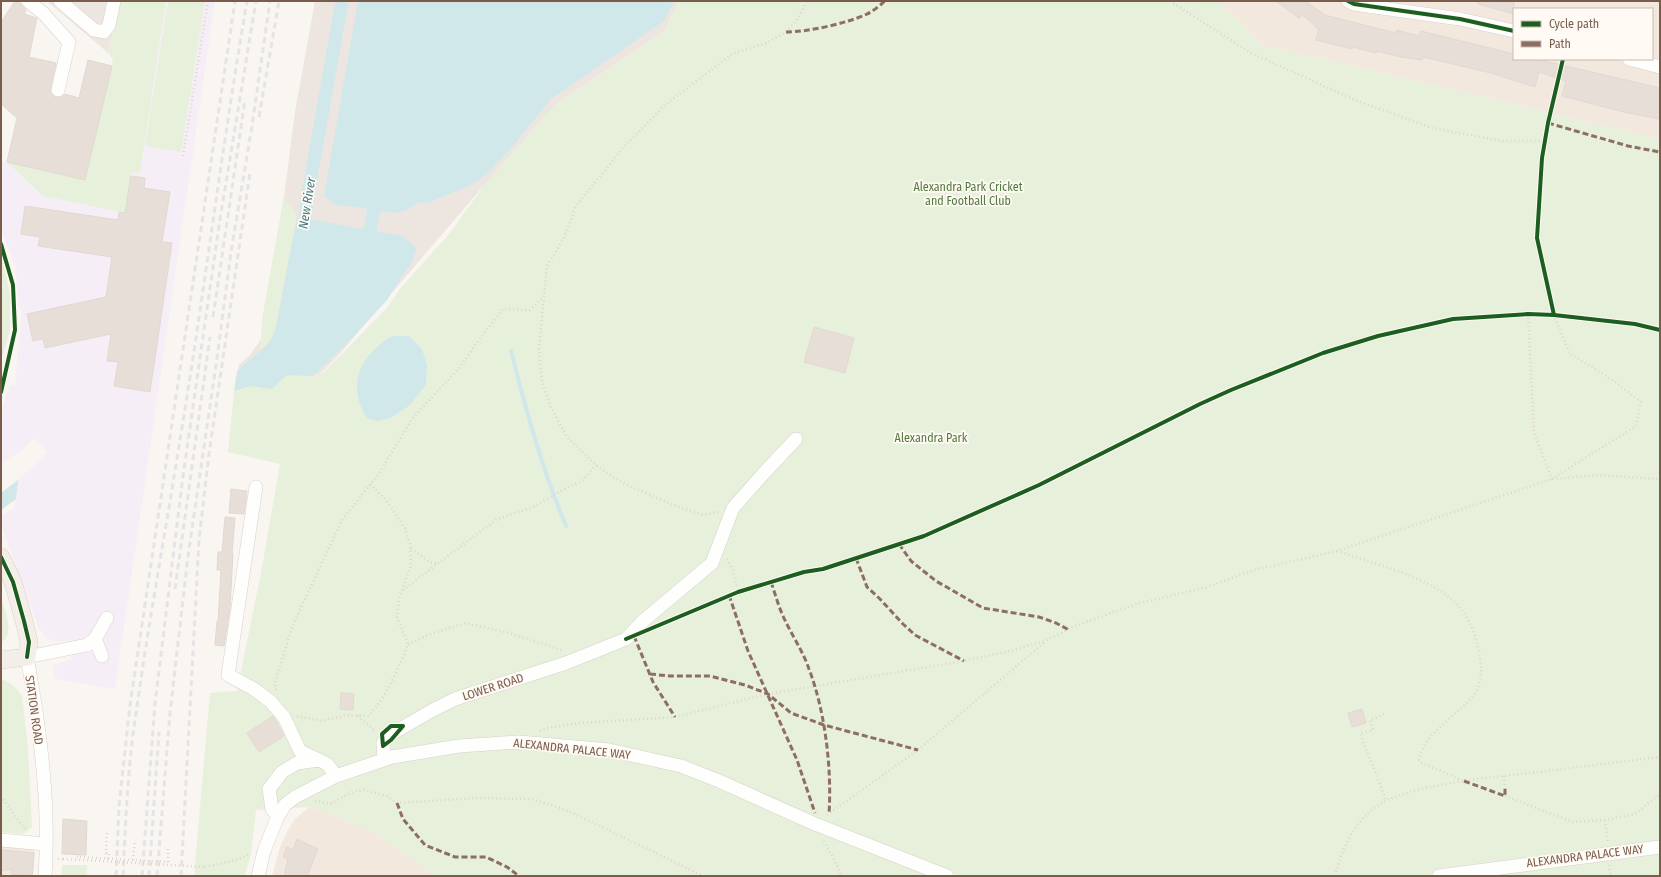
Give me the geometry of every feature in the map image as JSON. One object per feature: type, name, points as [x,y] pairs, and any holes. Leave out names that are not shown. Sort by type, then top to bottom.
[{"type":"main road","name":"STATION ROAD","points":[[1,557],[13,582],[24,620],[29,642],[26,657]]},
{"type":"main road","points":[[1,660],[26,657]]},
{"type":"street","points":[[28,1],[43,13],[69,42],[58,90]]},
{"type":"street","points":[[60,1],[94,30],[104,32],[110,25],[114,1]]},
{"type":"street","points":[[1348,1],[1354,4],[1460,19],[1513,31]]},
{"type":"street","points":[[1634,60],[1660,66]]},
{"type":"street","points":[[733,508],[796,438]]},
{"type":"street","points":[[256,487],[228,674],[254,689],[270,701],[284,717],[300,751],[327,764],[336,776]]},
{"type":"street","name":"LOWER ROAD","points":[[383,742],[388,736],[407,723],[455,699],[574,660],[626,639],[642,621],[712,563],[733,508]]},
{"type":"street","points":[[26,657],[87,645],[95,639],[107,618]]},
{"type":"street","points":[[95,639],[102,656]]},
{"type":"street","name":"STATION ROAD","points":[[26,657],[32,688],[42,767],[47,825],[45,876]]},
{"type":"street","points":[[383,742],[384,760]]},
{"type":"street","name":"ALEXANDRA PALACE WAY","points":[[258,876],[259,852],[285,805],[295,797],[336,776],[384,760],[452,747],[519,742],[609,750],[681,766],[719,780],[815,824],[947,876]]},
{"type":"street","points":[[278,816],[272,809],[269,789],[282,772],[297,763],[319,760]]},
{"type":"street","points":[[1,840],[46,844]]},
{"type":"street","name":"ALEXANDRA PALACE WAY","points":[[1439,876],[1660,847]]},
{"type":"path","points":[[183,156],[208,1]]},
{"type":"path","points":[[733,508],[704,515],[681,508],[629,486],[611,476],[596,465],[567,437],[551,408],[542,381],[539,348],[547,266],[563,240],[576,206],[622,149],[665,105],[732,54],[766,43],[786,32],[797,20],[807,1]]},
{"type":"path","points":[[1170,1],[1251,53],[1355,100],[1432,128],[1503,141],[1546,141]]},
{"type":"path","points":[[1544,147],[1546,135]]},
{"type":"path","points":[[276,695],[276,682],[295,620],[342,520],[380,472],[412,419],[460,367],[503,309],[530,310],[543,297]]},
{"type":"path","points":[[1552,307],[1569,353],[1614,382],[1641,402],[1636,426],[1552,480]]},
{"type":"path","points":[[1528,314],[1534,433],[1552,480]]},
{"type":"path","points":[[1521,315],[1534,314]]},
{"type":"path","points":[[1547,315],[1561,316]]},
{"type":"path","points":[[402,591],[497,519],[533,507],[570,486],[582,482],[596,465]]},
{"type":"path","points":[[535,733],[547,728],[579,723],[675,717],[768,694],[964,661],[1010,651],[1047,640],[1075,626],[1136,604],[1207,587],[1254,570],[1338,551],[1552,480],[1598,475],[1660,479]]},
{"type":"path","points":[[292,715],[323,721],[345,715],[369,716],[381,702],[398,669],[408,644],[397,616],[402,591],[411,566],[410,544],[405,529],[387,501],[370,484]]},
{"type":"path","points":[[410,549],[430,562],[438,564]]},
{"type":"path","points":[[1338,551],[1423,581],[1446,594],[1464,612],[1473,631],[1478,650],[1482,679],[1472,698],[1432,737],[1420,753],[1419,760],[1422,763],[1464,781]]},
{"type":"path","points":[[730,563],[736,580],[736,592],[745,590]]},
{"type":"path","points":[[408,644],[431,634],[466,623],[509,633],[565,652],[574,660]]},
{"type":"path","points":[[841,876],[838,867],[815,824],[918,750],[1047,640]]},
{"type":"path","points":[[1384,714],[1370,720],[1373,730],[1360,734],[1386,800]]},
{"type":"path","points":[[358,716],[383,742]]},
{"type":"path","points":[[1335,876],[1339,860],[1350,835],[1360,821],[1373,808],[1386,800],[1416,790],[1464,781],[1660,757]]},
{"type":"path","points":[[1504,776],[1505,786]]},
{"type":"path","points":[[295,797],[330,804],[354,791],[364,790],[387,796],[397,803],[475,798],[532,799],[569,811],[704,876]]},
{"type":"path","points":[[1505,796],[1573,822],[1605,820],[1635,814],[1660,794]]},
{"type":"path","points":[[1,796],[28,832]]},
{"type":"path","points":[[1605,820],[1608,839]]},
{"type":"path","points":[[107,834],[106,853],[109,852],[108,859]]},
{"type":"path","points":[[133,860],[134,840]]},
{"type":"path","points":[[75,854],[75,856],[80,857],[168,862],[168,848]]},
{"type":"path","points":[[63,859],[205,867],[236,860],[259,852]]},
{"type":"path","points":[[1609,866],[1611,876]]},
{"type":"shaded area","points":[[47,1],[120,1],[108,52],[107,52]]},
{"type":"shaded area","points":[[166,1],[215,1],[115,689],[55,679],[52,666],[72,659],[69,641],[54,641],[48,639],[39,629],[1,524],[1,517],[14,508],[18,480],[43,457],[47,451],[33,439],[21,451],[1,463],[1,416],[4,411],[2,409],[10,385],[15,386],[22,309],[19,308],[15,264],[1,227],[1,161],[7,162],[43,196],[131,176],[132,172],[140,173]]},
{"type":"shaded area","points":[[315,1],[679,1],[664,32],[555,105],[337,357],[297,397],[235,395],[239,365],[250,355],[261,339],[263,315],[284,197],[295,112]]},
{"type":"shaded area","points":[[1217,1],[1660,1],[1660,139],[1276,48],[1265,49],[1241,23]]},
{"type":"shaded area","points":[[309,807],[342,818],[375,833],[435,876],[272,876],[280,847],[288,830],[295,819]]},
{"type":"shaded area","points":[[1,845],[30,847],[35,852],[33,876],[1,876]]},
{"type":"green space","points":[[120,1],[166,1],[140,173],[132,172],[125,213],[43,196],[7,162],[85,180],[113,60],[108,52]]},
{"type":"green space","points":[[168,1],[205,1],[181,152],[145,146]]},
{"type":"green space","name":"Alexandra Park","points":[[679,1],[1217,1],[1241,23],[1265,49],[1276,48],[1660,139],[1660,876],[435,876],[375,833],[342,818],[309,807],[256,810],[251,854],[245,876],[194,876],[210,693],[237,691],[261,573],[280,464],[228,452],[234,391],[250,386],[271,389],[287,375],[313,376],[323,373],[387,308],[399,290],[449,234],[486,183],[555,105],[664,32]]},
{"type":"green space","points":[[284,197],[297,217],[276,327],[271,340],[260,351],[263,315]]},
{"type":"green space","points":[[1,257],[10,292],[10,331],[1,361]]},
{"type":"green space","points":[[1,600],[7,617],[8,634],[1,643]]},
{"type":"green space","points":[[1,678],[14,686],[22,696],[28,748],[32,827],[24,834],[1,832]]},
{"type":"green space","points":[[62,865],[87,865],[86,876],[62,876]]},
{"type":"water","points":[[358,1],[674,1],[664,21],[551,99],[513,146],[487,174],[469,186],[427,203],[418,202],[408,210],[396,213],[333,204],[324,196]]},
{"type":"water","points":[[297,217],[403,236],[416,248],[413,260],[387,300],[350,340],[313,376],[287,375],[272,389],[250,386],[234,391],[237,371],[265,347],[271,340],[276,327]]},
{"type":"water","points":[[392,336],[409,336],[422,349],[427,366],[426,385],[410,405],[391,418],[377,421],[367,418],[361,406],[357,383],[364,362],[372,352]]},
{"type":"water","points":[[18,480],[16,499],[1,510],[1,493]]},
{"type":"building","points":[[15,1],[20,3],[26,10],[24,14],[37,18],[29,57],[56,63],[50,91],[53,96],[60,98],[65,94],[79,98],[88,60],[112,66],[85,180],[7,162],[17,118],[1,104],[1,22]]},
{"type":"building","points":[[1276,1],[1305,1],[1325,15],[1395,33],[1397,30],[1419,36],[1421,31],[1513,54],[1513,60],[1540,60],[1660,88],[1660,119],[1628,113],[1562,96],[1566,81],[1539,72],[1535,87],[1491,73],[1423,57],[1422,60],[1401,57],[1353,47],[1352,49],[1316,40],[1319,29],[1302,15],[1299,18]]},
{"type":"building","points":[[1478,1],[1514,1],[1513,14],[1478,4]]},
{"type":"building","points":[[131,176],[145,178],[144,188],[170,192],[162,242],[172,243],[150,392],[114,386],[118,362],[107,361],[111,334],[45,348],[43,339],[33,341],[27,314],[106,297],[112,257],[38,246],[40,237],[21,234],[25,206],[118,220],[119,212],[125,213]]},
{"type":"building","points":[[814,327],[854,338],[845,373],[804,362]]},
{"type":"building","points":[[231,489],[247,491],[244,514],[229,513]]},
{"type":"building","points":[[225,517],[235,518],[230,608],[224,646],[215,645],[221,570],[217,570],[218,552],[222,552]]},
{"type":"building","points":[[341,693],[354,694],[353,710],[340,709]]},
{"type":"building","points":[[1362,709],[1366,723],[1352,727],[1348,713]]},
{"type":"building","points":[[273,716],[284,736],[259,752],[247,733]]},
{"type":"building","points":[[63,819],[87,821],[86,855],[62,854]]},
{"type":"building","points":[[297,839],[318,849],[307,876],[284,876],[288,859],[283,857],[287,847],[293,850]]},
{"type":"building","points":[[1,850],[34,853],[32,876],[11,874],[12,870],[1,870]]},
{"type":"waterway","name":"New River","points":[[303,236],[308,194],[342,1]]},
{"type":"waterway","points":[[370,230],[374,210]]},
{"type":"waterway","points":[[511,351],[535,439],[549,483],[566,526]]},
{"type":"railway","points":[[116,876],[119,806],[130,705],[235,1]]},
{"type":"railway","points":[[123,876],[129,776],[137,705],[189,385],[229,111],[247,1]]},
{"type":"railway","points":[[142,876],[155,703],[183,476],[220,219],[256,1]]},
{"type":"railway","points":[[157,876],[170,713],[188,556],[231,252],[252,126],[270,1]]},
{"type":"railway","points":[[259,117],[279,1]]},
{"type":"railway","points":[[213,317],[245,100]]},
{"type":"railway","points":[[181,876],[199,540],[209,454],[250,173]]},
{"type":"railway","points":[[175,589],[210,337]]},
{"type":"railway","points":[[149,876],[159,732]]},
{"type":"marked path","points":[[786,32],[816,29],[849,21],[870,13],[885,1]]},
{"type":"marked path","points":[[1548,123],[1628,146],[1660,152]]},
{"type":"marked path","points":[[899,544],[911,561],[936,581],[983,608],[1039,617],[1056,623],[1069,630]]},
{"type":"marked path","points":[[856,558],[867,587],[903,624],[915,635],[964,661]]},
{"type":"marked path","points":[[771,582],[783,616],[800,649],[815,685],[826,740],[830,796],[829,814]]},
{"type":"marked path","points":[[729,595],[748,651],[797,760],[815,813]]},
{"type":"marked path","points":[[634,636],[653,682],[675,717]]},
{"type":"marked path","points":[[650,674],[670,676],[710,676],[745,685],[768,694],[791,713],[824,725],[918,750]]},
{"type":"marked path","points":[[1464,781],[1505,796],[1505,786]]},
{"type":"marked path","points":[[397,803],[403,819],[425,845],[455,857],[486,857],[507,867],[519,876]]},
{"type":"cycle path","points":[[1348,1],[1354,4],[1460,19],[1513,31]]},
{"type":"cycle path","points":[[1554,315],[1537,238],[1542,158],[1548,123],[1563,60]]},
{"type":"cycle path","points":[[1,244],[13,285],[15,330],[1,392]]},
{"type":"cycle path","points":[[626,639],[738,592],[804,572],[823,569],[924,536],[1039,485],[1231,390],[1323,353],[1378,336],[1453,319],[1528,314],[1554,315],[1635,324],[1660,330]]},
{"type":"cycle path","points":[[1,557],[13,582],[24,621],[29,642],[27,657]]},
{"type":"cycle path","points":[[391,726],[403,726],[391,740],[383,746],[382,734],[391,726]]},
{"type":"park label","name":"Alexandra Park Cricket and Football Club","points":[[968,194]]}]
